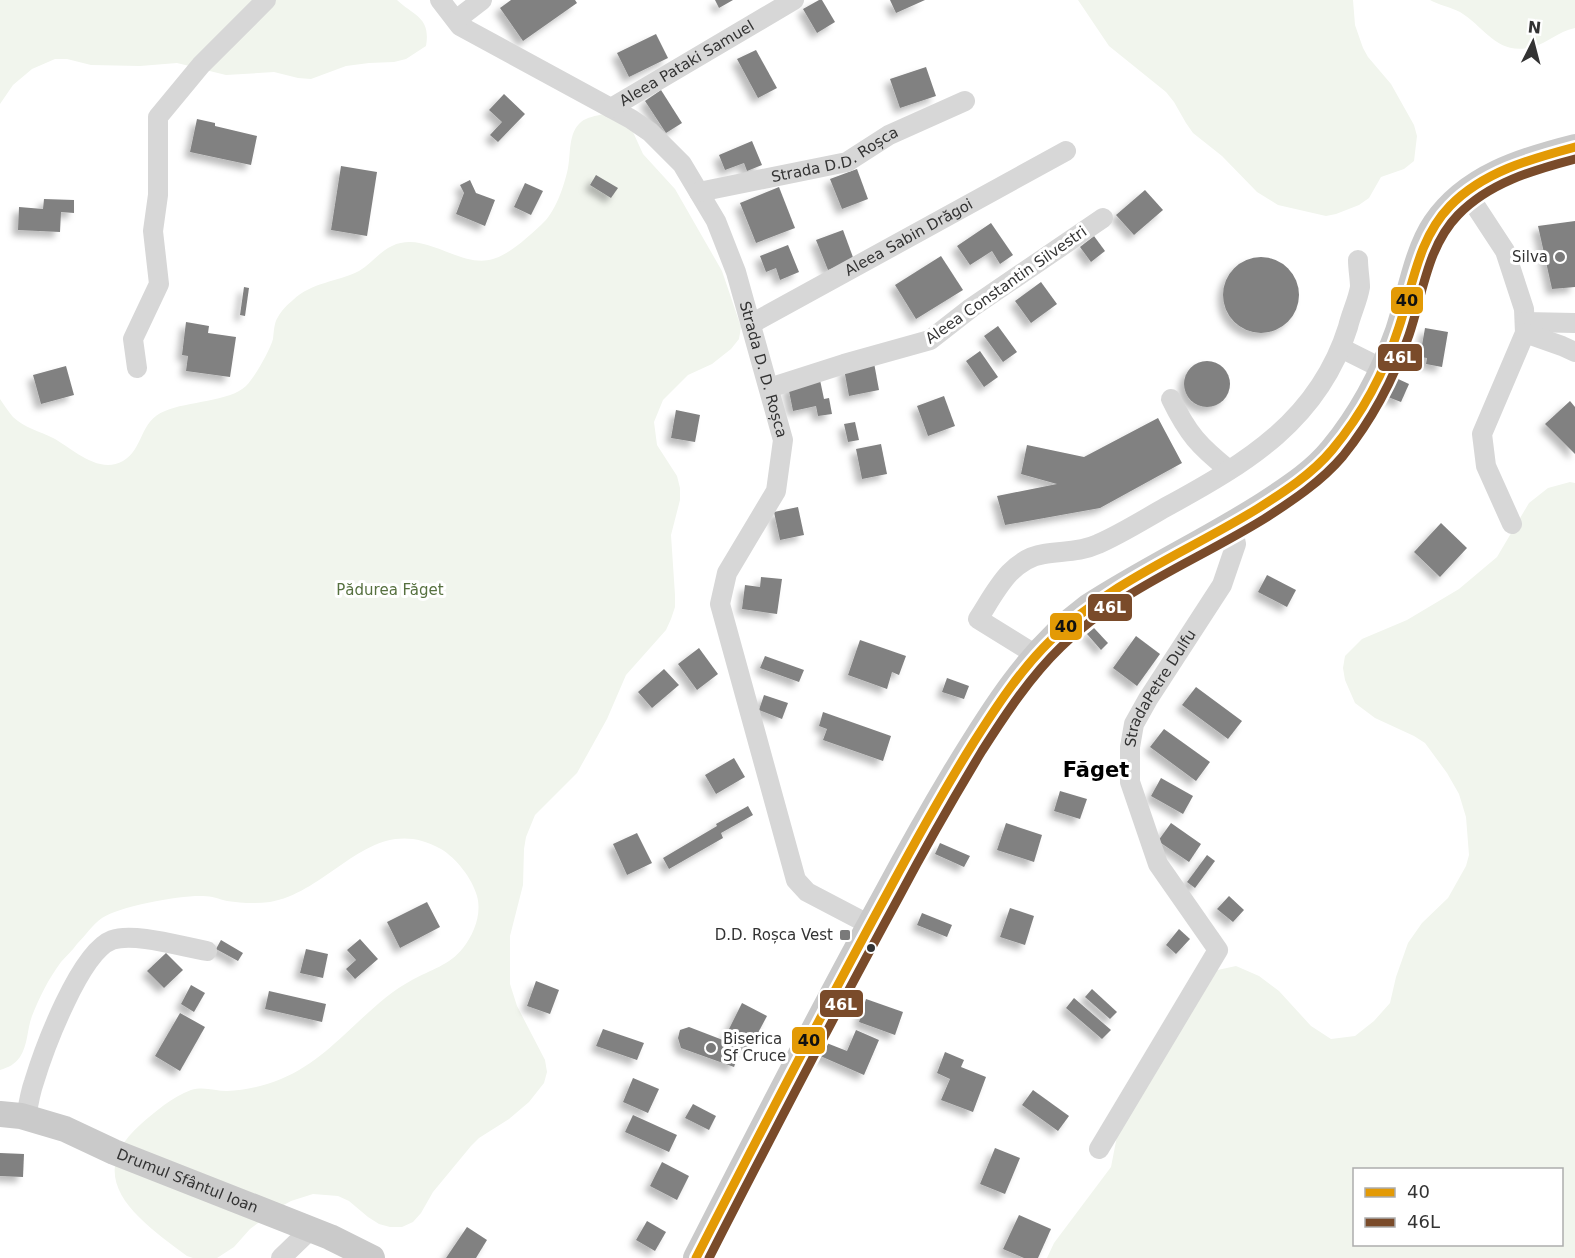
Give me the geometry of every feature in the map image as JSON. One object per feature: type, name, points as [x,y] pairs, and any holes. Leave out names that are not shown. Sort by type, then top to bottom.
[{"type":"main road","points":[[696,1258],[815,1025],[918,835],[983,726],[1013,684],[1036,655],[1068,622],[1088,608],[1232,526],[1305,478],[1331,451],[1368,396],[1397,332],[1418,263],[1434,226],[1449,208],[1490,175],[1518,163],[1575,147]]},
{"type":"main road","name":"Drumul Sfântul Ioan","points":[[0,1114],[26,1118],[65,1129],[114,1152],[310,1230],[372,1258]]},
{"type":"street","points":[[137,368],[133,339],[159,284],[153,231],[158,195],[158,117],[201,65],[266,0]]},
{"type":"street","name":"Strada D. D. Roșca","points":[[440,0],[460,26],[611,108],[650,132],[682,164],[716,221],[736,272],[783,440],[776,491],[727,573],[720,604],[796,880],[807,892],[870,925]]},
{"type":"street","points":[[456,20],[482,0]]},
{"type":"street","name":"Aleea Pataki Samuel","points":[[611,108],[794,0]]},
{"type":"street","name":"Strada D.D. Roșca","points":[[699,192],[847,162],[889,135],[965,101]]},
{"type":"street","name":"Aleea Sabin Drăgoi","points":[[751,324],[1066,151]]},
{"type":"street","points":[[1467,192],[1505,251],[1524,309],[1525,327],[1482,434],[1486,466],[1512,524]]},
{"type":"street","name":"Aleea Constantin Silvestri","points":[[769,388],[930,340],[970,308],[1103,218]]},
{"type":"street","points":[[1036,655],[978,619],[1010,571],[1026,560],[1043,554],[1062,553],[1096,546],[1207,485],[1253,455],[1289,425],[1317,392],[1341,348],[1360,288],[1358,260]]},
{"type":"street","points":[[1525,327],[1575,323]]},
{"type":"street","points":[[1525,327],[1575,352]]},
{"type":"street","points":[[1341,348],[1381,368]]},
{"type":"street","points":[[1171,399],[1185,427],[1204,449],[1229,470]]},
{"type":"street","name":"StradaPetre Dulfu","points":[[1099,1149],[1218,950],[1158,864],[1130,782],[1130,747],[1134,724],[1148,699],[1222,585],[1236,544],[1232,526]]},
{"type":"street","points":[[26,1118],[33,1082],[58,1016],[81,973],[97,950],[112,940],[134,937],[207,951]]},
{"type":"street","points":[[281,1258],[310,1230]]},
{"type":"green space","points":[[0,0],[397,0],[420,18],[424,23],[427,36],[426,46],[406,59],[346,66],[311,79],[274,72],[226,75],[177,63],[140,66],[91,65],[67,59],[55,59],[32,69],[13,85],[0,104]]},
{"type":"green space","points":[[1078,0],[1353,0],[1355,25],[1363,48],[1391,84],[1414,125],[1417,136],[1414,161],[1404,169],[1381,177],[1369,198],[1359,205],[1336,214],[1326,216],[1278,205],[1257,192],[1222,156],[1193,133],[1166,92],[1109,46]]},
{"type":"green space","points":[[1430,0],[1575,0],[1575,28],[1532,47],[1510,48],[1493,39],[1460,12]]},
{"type":"green space","name":"Pădurea Făget","points":[[603,114],[625,124],[633,132],[643,154],[675,189],[722,271],[741,327],[739,339],[731,349],[712,364],[688,375],[663,400],[654,422],[657,445],[677,476],[680,488],[680,500],[671,535],[675,607],[671,619],[666,630],[626,675],[607,719],[577,773],[535,815],[526,837],[523,885],[510,936],[510,984],[517,1006],[545,1060],[547,1072],[544,1083],[529,1102],[471,1146],[433,1192],[413,1222],[402,1227],[379,1224],[349,1201],[338,1196],[313,1194],[280,1207],[250,1229],[234,1247],[217,1258],[187,1256],[152,1229],[136,1214],[124,1198],[116,1181],[115,1163],[123,1144],[152,1114],[171,1100],[191,1090],[248,1089],[262,1086],[300,1070],[333,1045],[395,991],[458,954],[476,924],[477,896],[463,869],[441,849],[416,840],[394,839],[373,846],[353,857],[314,884],[293,895],[270,902],[243,903],[193,896],[166,899],[122,909],[102,918],[95,924],[61,962],[32,1016],[23,1052],[13,1064],[0,1070],[0,399],[18,421],[53,438],[95,463],[104,465],[123,461],[135,450],[150,421],[165,411],[229,395],[246,386],[269,350],[279,315],[308,289],[351,275],[387,249],[404,242],[430,246],[481,261],[499,257],[525,240],[546,220],[555,207],[566,175],[572,137],[577,127],[586,119]]},
{"type":"green space","points":[[1570,482],[1575,483],[1575,1258],[1047,1258],[1054,1243],[1111,1167],[1118,1131],[1213,971],[1236,966],[1259,976],[1279,991],[1311,1026],[1331,1039],[1355,1036],[1374,1021],[1390,1003],[1408,943],[1422,923],[1448,898],[1466,866],[1469,855],[1466,817],[1459,794],[1425,743],[1375,718],[1355,703],[1345,680],[1343,668],[1345,656],[1362,639],[1407,620],[1459,589],[1497,557],[1529,503],[1548,488]]},
{"type":"building","points":[[511,0],[575,0],[577,3],[523,41],[500,8]]},
{"type":"building","points":[[715,0],[733,0],[719,8]]},
{"type":"building","points":[[822,0],[835,22],[817,33],[803,9]]},
{"type":"building","points":[[890,0],[925,0],[896,13]]},
{"type":"building","points":[[656,34],[668,58],[629,77],[617,53]]},
{"type":"building","points":[[756,50],[777,88],[758,98],[737,59]]},
{"type":"building","points":[[926,67],[936,96],[900,108],[890,79]]},
{"type":"building","points":[[661,90],[682,123],[666,133],[645,101]]},
{"type":"building","points":[[504,94],[525,114],[498,142],[490,135],[502,122],[489,110]]},
{"type":"building","points":[[197,119],[215,123],[215,126],[257,136],[251,165],[190,152]]},
{"type":"building","points":[[752,141],[762,165],[747,171],[744,163],[725,170],[719,155]]},
{"type":"building","points":[[341,166],[377,172],[367,236],[331,230]]},
{"type":"building","points":[[857,169],[868,199],[842,209],[830,179]]},
{"type":"building","points":[[596,175],[618,188],[611,198],[590,185]]},
{"type":"building","points":[[470,180],[476,193],[495,200],[485,226],[456,214],[464,193],[460,185]]},
{"type":"building","points":[[525,183],[543,191],[531,215],[514,207]]},
{"type":"building","points":[[779,187],[795,228],[756,243],[740,203]]},
{"type":"building","points":[[1145,190],[1163,210],[1134,235],[1116,215]]},
{"type":"building","points":[[44,199],[74,200],[74,213],[61,212],[60,232],[18,230],[19,207],[43,209]]},
{"type":"building","name":"Silva","points":[[1575,221],[1575,287],[1552,289],[1538,226]]},
{"type":"building","points":[[991,223],[1013,255],[1000,264],[992,251],[970,265],[957,246]]},
{"type":"building","points":[[843,230],[854,260],[828,270],[816,240]]},
{"type":"building","points":[[1094,236],[1105,251],[1091,262],[1080,247]]},
{"type":"building","points":[[788,245],[799,272],[780,280],[776,268],[766,272],[760,256]]},
{"type":"building","points":[[941,256],[963,290],[916,319],[895,285]]},
{"type":"building","points":[[1254,257],[1268,257],[1282,263],[1293,274],[1299,288],[1296,310],[1288,322],[1268,333],[1254,333],[1240,327],[1229,316],[1223,302],[1223,288],[1229,274],[1240,263]]},
{"type":"building","points":[[1041,282],[1057,304],[1031,323],[1015,301]]},
{"type":"building","points":[[244,287],[249,288],[245,316],[240,315]]},
{"type":"building","points":[[186,322],[209,326],[208,333],[236,337],[230,377],[186,371],[188,356],[182,355]]},
{"type":"building","points":[[998,326],[1017,352],[1003,362],[984,336]]},
{"type":"building","points":[[1425,328],[1448,332],[1442,367],[1426,364],[1427,358],[1420,357]]},
{"type":"building","points":[[980,351],[998,377],[984,387],[966,361]]},
{"type":"building","points":[[1212,361],[1224,367],[1229,375],[1229,393],[1224,401],[1216,406],[1202,407],[1194,404],[1187,397],[1184,379],[1187,371],[1194,364]]},
{"type":"building","points":[[874,363],[879,390],[849,396],[844,369]]},
{"type":"building","points":[[66,366],[74,395],[41,404],[33,375]]},
{"type":"building","points":[[1396,378],[1409,384],[1401,402],[1388,397]]},
{"type":"building","points":[[820,380],[824,399],[829,398],[832,414],[818,416],[816,406],[793,411],[788,386]]},
{"type":"building","points":[[944,396],[955,426],[928,436],[917,406]]},
{"type":"building","points":[[1570,401],[1575,407],[1575,454],[1545,424]]},
{"type":"building","points":[[676,410],[700,415],[695,442],[671,438]]},
{"type":"building","points":[[1158,418],[1182,463],[1100,508],[1005,525],[997,496],[1057,484],[1021,474],[1027,445],[1084,457]]},
{"type":"building","points":[[855,422],[859,440],[848,442],[844,424]]},
{"type":"building","points":[[881,444],[887,474],[862,479],[856,449]]},
{"type":"building","points":[[798,507],[804,535],[780,540],[774,512]]},
{"type":"building","points":[[1441,523],[1467,548],[1440,577],[1414,552]]},
{"type":"building","points":[[1267,575],[1296,590],[1287,607],[1258,592]]},
{"type":"building","points":[[761,577],[782,579],[777,614],[742,609],[745,585],[760,587]]},
{"type":"building","points":[[1094,628],[1108,643],[1101,650],[1087,634]]},
{"type":"building","points":[[1136,636],[1160,654],[1137,686],[1113,668]]},
{"type":"building","points":[[860,640],[906,656],[899,675],[892,672],[887,689],[848,675]]},
{"type":"building","points":[[699,648],[718,674],[697,690],[678,664]]},
{"type":"building","points":[[765,656],[804,670],[799,682],[760,668]]},
{"type":"building","points":[[664,669],[679,685],[652,708],[638,692]]},
{"type":"building","points":[[947,678],[969,686],[964,699],[942,692]]},
{"type":"building","points":[[1196,687],[1242,721],[1228,739],[1182,705]]},
{"type":"building","points":[[764,695],[788,703],[782,719],[759,710]]},
{"type":"building","points":[[823,712],[891,736],[883,761],[823,740],[827,729],[819,726]]},
{"type":"building","points":[[1164,729],[1210,762],[1196,781],[1150,747]]},
{"type":"building","points":[[734,758],[745,777],[716,794],[705,775]]},
{"type":"building","points":[[1161,778],[1193,796],[1183,814],[1151,796]]},
{"type":"building","points":[[1060,791],[1087,799],[1080,819],[1054,811]]},
{"type":"building","points":[[748,806],[753,815],[721,833],[723,838],[669,869],[663,858]]},
{"type":"building","points":[[1006,823],[1042,835],[1034,862],[997,850]]},
{"type":"building","points":[[1171,823],[1201,844],[1189,862],[1158,841]]},
{"type":"building","points":[[637,833],[652,863],[627,875],[613,844]]},
{"type":"building","points":[[940,843],[970,856],[964,867],[935,854]]},
{"type":"building","points":[[1207,855],[1215,861],[1195,888],[1187,882]]},
{"type":"building","points":[[1229,896],[1244,910],[1233,922],[1217,909]]},
{"type":"building","points":[[427,902],[440,927],[400,948],[387,922]]},
{"type":"building","points":[[1010,908],[1034,916],[1025,945],[1000,937]]},
{"type":"building","points":[[922,913],[952,925],[947,937],[917,925]]},
{"type":"building","points":[[1179,929],[1190,939],[1176,954],[1166,945]]},
{"type":"building","points":[[360,939],[378,959],[355,979],[346,969],[356,960],[347,950]]},
{"type":"building","points":[[221,940],[243,953],[238,961],[216,949]]},
{"type":"building","points":[[306,949],[328,954],[323,978],[300,973]]},
{"type":"building","points":[[166,953],[183,970],[164,988],[147,971]]},
{"type":"building","points":[[536,981],[559,990],[550,1014],[527,1006]]},
{"type":"building","points":[[191,985],[205,993],[194,1012],[181,1004]]},
{"type":"building","points":[[1092,989],[1117,1012],[1110,1019],[1085,997]]},
{"type":"building","points":[[269,991],[326,1004],[322,1022],[265,1009]]},
{"type":"building","points":[[1074,998],[1111,1030],[1102,1039],[1066,1008]]},
{"type":"building","points":[[866,999],[903,1012],[895,1035],[859,1022]]},
{"type":"building","points":[[742,1003],[767,1016],[749,1050],[725,1037]]},
{"type":"building","points":[[180,1013],[205,1027],[180,1071],[155,1056]]},
{"type":"building","name":"Biserica Sf Cruce","points":[[689,1027],[741,1047],[734,1067],[681,1048],[678,1038],[680,1030]]},
{"type":"building","points":[[603,1029],[644,1043],[637,1060],[596,1046]]},
{"type":"building","points":[[856,1030],[879,1040],[864,1075],[818,1055],[824,1042],[847,1051]]},
{"type":"building","points":[[945,1052],[964,1060],[961,1067],[986,1077],[973,1112],[941,1100],[950,1079],[937,1073]]},
{"type":"building","points":[[633,1078],[659,1089],[648,1113],[623,1102]]},
{"type":"building","points":[[1033,1090],[1069,1116],[1058,1131],[1022,1105]]},
{"type":"building","points":[[693,1104],[716,1116],[709,1130],[685,1118]]},
{"type":"building","points":[[633,1115],[677,1135],[669,1152],[625,1132]]},
{"type":"building","points":[[995,1148],[1020,1158],[1005,1194],[980,1184]]},
{"type":"building","points":[[0,1153],[24,1154],[23,1177],[0,1176]]},
{"type":"building","points":[[662,1162],[689,1176],[677,1200],[650,1186]]},
{"type":"building","points":[[1019,1215],[1051,1229],[1038,1258],[1024,1258],[1003,1249]]},
{"type":"building","points":[[647,1221],[666,1232],[655,1251],[636,1240]]},
{"type":"building","points":[[467,1227],[487,1240],[476,1258],[446,1258]]},
{"type":"transit line","name":"40","points":[[696,1258],[863,937],[919,836],[972,745],[1019,676],[1052,639],[1099,601],[1151,568],[1257,509],[1316,467],[1353,422],[1380,376],[1399,327],[1423,248],[1439,219],[1463,194],[1492,176],[1541,156],[1575,147]]},
{"type":"transit line","name":"46L","points":[[709,1258],[929,842],[982,751],[1028,684],[1061,647],[1107,609],[1264,519],[1316,483],[1354,442],[1389,383],[1409,335],[1427,272],[1439,241],[1458,215],[1483,194],[1512,179],[1575,159]]},
{"type":"place","name":"Silva","points":[[1560,257]]},
{"type":"place","name":"D.D. Roșca Vest","points":[[845,935]]},
{"type":"place","name":"Biserica Sf Cruce","points":[[711,1048]]},
{"type":"district","name":"Făget","points":[[1096,770]]}]
